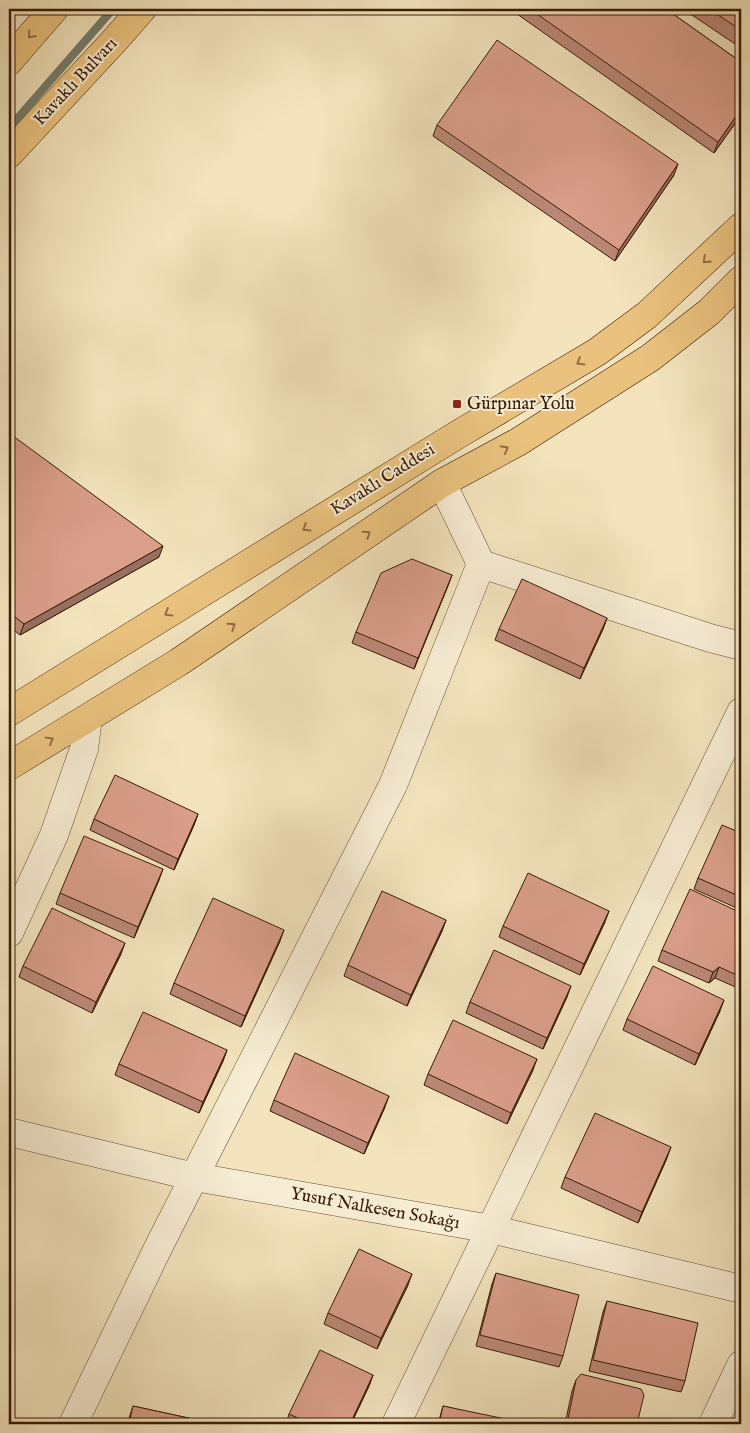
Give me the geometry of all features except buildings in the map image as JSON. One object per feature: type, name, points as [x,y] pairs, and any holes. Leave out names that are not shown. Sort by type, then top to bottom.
[{"type":"main road","points":[[9,60],[54,9]]},
{"type":"main road","name":"Kavaklı Bulvarı","points":[[9,154],[142,9]]},
{"type":"main road","name":"Kavaklı Caddesi","points":[[9,712],[456,435],[597,352],[647,315],[741,227]]},
{"type":"main road","name":"Kavaklı Caddesi","points":[[9,766],[179,662],[442,483],[518,442],[650,358],[709,312],[741,280]]},
{"type":"street","points":[[442,483],[481,564],[710,638],[741,646]]},
{"type":"street","points":[[73,1424],[158,1248],[392,785],[481,564]]},
{"type":"street","points":[[396,1424],[741,712]]},
{"type":"street","points":[[9,933],[57,826],[84,749],[88,718]]},
{"type":"street","name":"Yusuf Nalkesen Sokağı","points":[[9,1132],[195,1177],[491,1229],[741,1289]]},
{"type":"street","points":[[713,1424],[741,1364]]},
{"type":"waterway","points":[[9,127],[113,9]]},
{"type":"place","name":"Gürpınar Yolu","points":[[457,404]]}]
